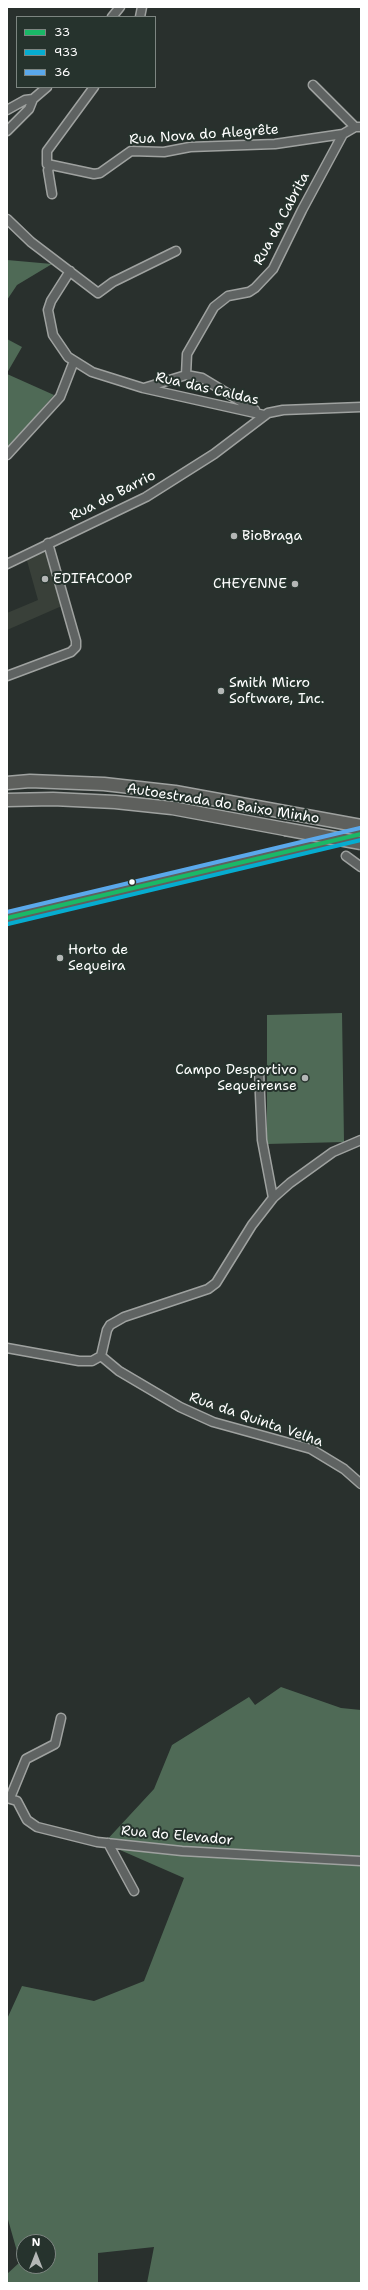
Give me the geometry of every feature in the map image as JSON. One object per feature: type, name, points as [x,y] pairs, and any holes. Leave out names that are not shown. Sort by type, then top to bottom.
[{"type":"highway","name":"Autoestrada do Baixo Minho","points":[[7,783],[30,781],[104,784],[175,792],[361,826]]},
{"type":"highway","name":"Autoestrada do Baixo Minho","points":[[7,800],[53,799],[115,802],[172,808],[361,843]]},
{"type":"main road","points":[[7,918],[361,834]]},
{"type":"street","points":[[113,16],[120,7]]},
{"type":"street","points":[[313,85],[358,127],[343,134]]},
{"type":"street","points":[[7,131],[29,109],[33,99],[46,88]]},
{"type":"street","points":[[52,194],[48,170],[50,166],[47,164],[46,158],[47,151],[93,88]]},
{"type":"street","points":[[7,110],[25,100],[33,99]]},
{"type":"street","name":"Rua Nova do Alegrête","points":[[50,166],[94,174],[100,173],[131,151],[164,152],[190,147],[276,144],[343,134]]},
{"type":"street","name":"Rua da Cabrita","points":[[186,374],[187,354],[214,307],[228,296],[249,292],[255,288],[273,269],[302,210],[343,134]]},
{"type":"street","points":[[7,219],[31,242],[98,293],[113,282],[176,251]]},
{"type":"street","name":"Rua das Caldas","points":[[70,271],[51,301],[48,310],[50,326],[58,344],[74,361],[92,372],[143,388],[264,415],[283,410],[361,407]]},
{"type":"street","points":[[7,455],[60,397],[74,361]]},
{"type":"street","points":[[143,388],[186,374],[202,378],[264,415]]},
{"type":"street","name":"Rua do Barrio","points":[[7,564],[146,497],[214,454],[264,415]]},
{"type":"street","points":[[7,676],[71,652],[76,647],[76,641],[48,543]]},
{"type":"street","points":[[346,856],[361,867]]},
{"type":"street","points":[[259,1072],[262,1140],[273,1198]]},
{"type":"street","points":[[7,1348],[79,1361],[92,1361],[101,1356],[107,1330],[116,1321],[208,1289],[216,1283],[252,1225],[273,1198],[290,1183],[333,1152],[361,1140]]},
{"type":"street","name":"Rua da Quinta Velha","points":[[101,1356],[119,1371],[180,1407],[213,1422],[311,1450],[344,1469],[361,1484]]},
{"type":"street","points":[[9,1798],[26,1759],[55,1744],[61,1718]]},
{"type":"street","name":"Rua do Elevador","points":[[9,1798],[17,1801],[27,1820],[36,1827],[46,1831],[108,1843],[182,1851],[361,1861]]},
{"type":"street","points":[[108,1843],[134,1891]]},
{"type":"shaded area","name":"EDIFACOOP","points":[[49,548],[64,605],[7,630],[7,613],[38,600],[26,557]]},
{"type":"green space","points":[[7,260],[52,264],[17,285],[7,300]]},
{"type":"green space","points":[[7,339],[22,347],[7,373]]},
{"type":"green space","points":[[7,374],[54,395],[7,449]]},
{"type":"green space","name":"Campo Desportivo Sequeirense","points":[[342,1013],[344,1142],[267,1144],[267,1015]]},
{"type":"green space","points":[[281,1687],[341,1708],[361,1710],[361,2283],[147,2283],[154,2247],[98,2253],[98,2283],[7,2283],[7,2274],[16,2266],[16,2274],[56,2274],[56,2234],[16,2234],[16,2248],[7,2216],[7,2019],[22,1986],[94,2001],[144,1981],[184,1878],[104,1843],[154,1789],[172,1745],[249,1697],[255,1705]]},
{"type":"transit line","name":"36","points":[[7,912],[360,828]]},
{"type":"transit line","name":"33","points":[[7,918],[361,834]]},
{"type":"transit line","name":"933","points":[[8,924],[361,840]]},
{"type":"place","name":"BioBraga","points":[[234,536]]},
{"type":"place","name":"EDIFACOOP","points":[[45,579]]},
{"type":"place","name":"CHEYENNE","points":[[295,584]]},
{"type":"place","name":"Smith Micro Software, Inc.","points":[[221,691]]},
{"type":"place","name":"Horto de Sequeira","points":[[60,958]]},
{"type":"place","name":"Campo Desportivo Sequeirense","points":[[305,1078]]}]
